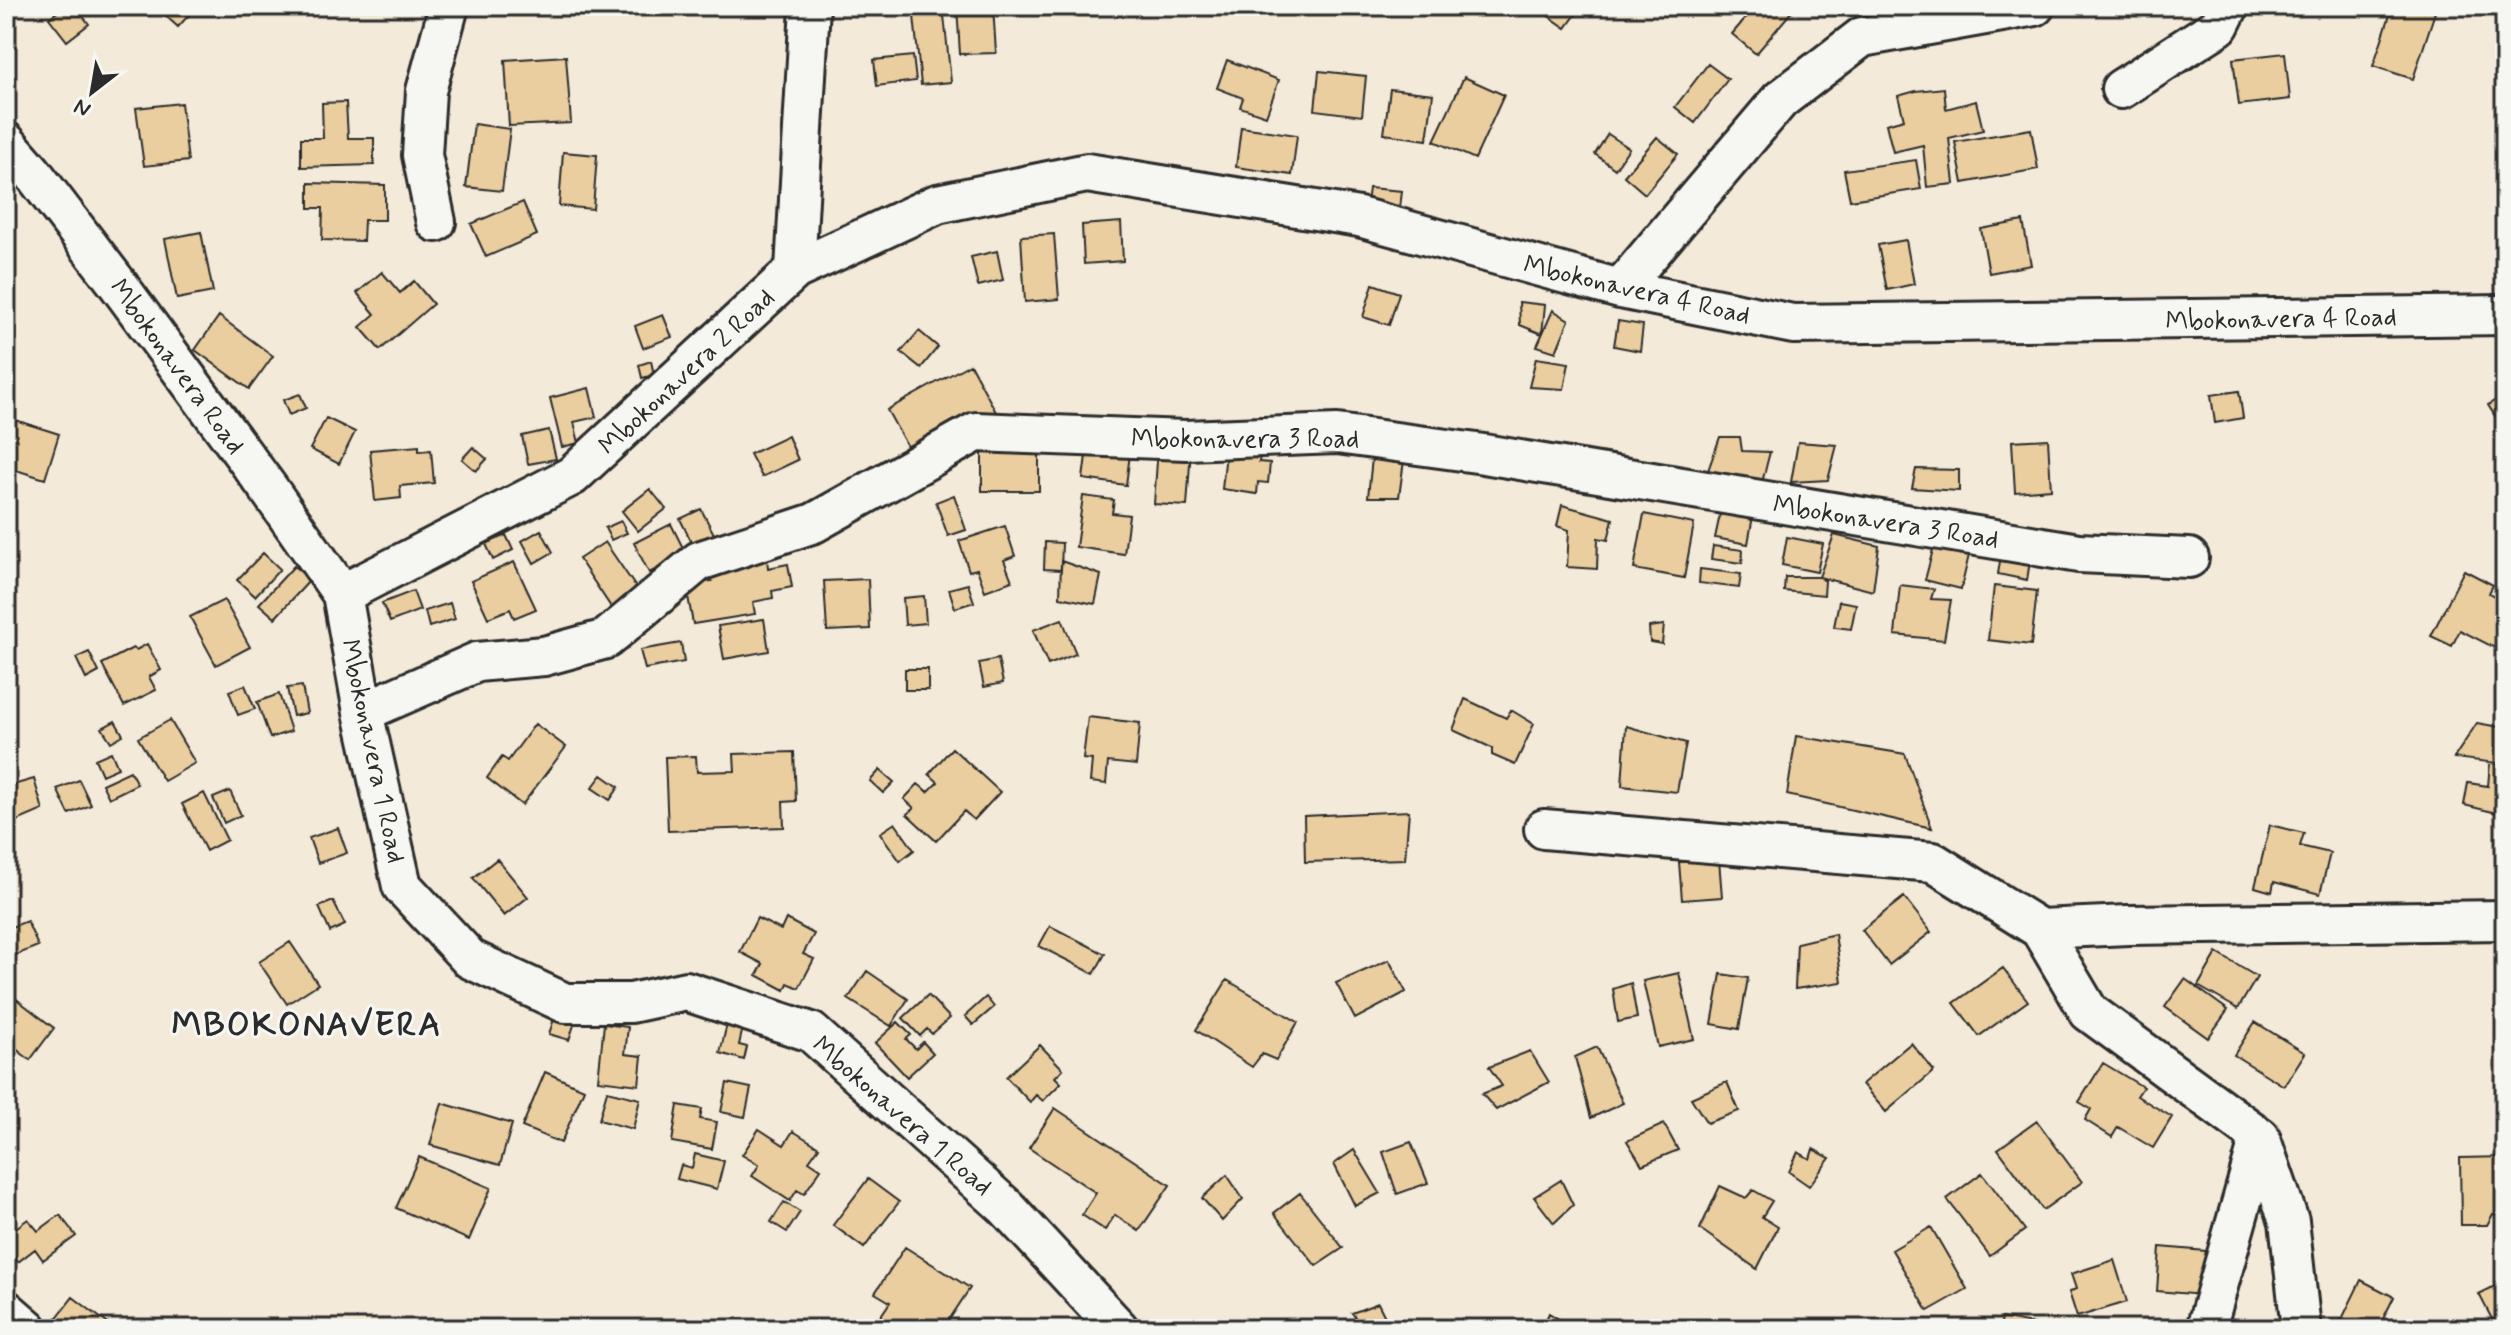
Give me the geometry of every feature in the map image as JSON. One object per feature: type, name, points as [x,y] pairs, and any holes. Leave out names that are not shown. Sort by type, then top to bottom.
[{"type":"street","points":[[436,222],[422,155],[426,91],[449,6]]},
{"type":"street","name":"Mbokonavera 2 Road","points":[[342,594],[572,476],[795,270],[810,6]]},
{"type":"street","points":[[1620,289],[1780,100],[1862,37],[2035,6]]},
{"type":"street","points":[[2121,89],[2219,26],[2229,6]]},
{"type":"street","name":"Mbokonavera Road","points":[[6,142],[117,283],[342,594]]},
{"type":"street","name":"Mbokonavera 4 Road","points":[[795,270],[937,204],[1087,173],[1359,217],[1620,289],[1793,324],[2505,315]]},
{"type":"street","name":"Mbokonavera 3 Road","points":[[363,712],[477,662],[544,656],[606,639],[699,561],[814,523],[976,432],[1186,440],[1337,434],[1499,457],[2079,553],[2189,558]]},
{"type":"street","name":"Mbokonavera 1 Road","points":[[342,594],[363,712],[402,886],[470,959],[565,1003],[631,1003],[686,991],[811,1032],[1006,1207],[1119,1329]]},
{"type":"street","points":[[1544,829],[1933,862],[2040,929],[2089,1012],[2260,1137],[2289,1221],[2301,1329]]},
{"type":"street","points":[[2040,929],[2505,920]]},
{"type":"street","points":[[2206,1329],[2260,1137]]},
{"type":"street","points":[[6,1310],[28,1329]]},
{"type":"building","points":[[65,6],[86,6],[89,10],[82,15],[89,24],[67,41],[49,18]]},
{"type":"building","points":[[155,6],[197,6],[178,27]]},
{"type":"building","points":[[913,6],[943,6],[951,82],[921,85]]},
{"type":"building","points":[[957,6],[993,6],[996,53],[960,54]]},
{"type":"building","points":[[1534,6],[1582,6],[1566,28]]},
{"type":"building","points":[[1756,6],[1789,6],[1793,10],[1756,54],[1732,34]]},
{"type":"building","points":[[2393,6],[2437,6],[2413,79],[2373,66]]},
{"type":"building","points":[[2285,53],[2290,99],[2239,105],[2233,59]]},
{"type":"building","points":[[566,56],[571,123],[509,126],[505,60]]},
{"type":"building","points":[[913,56],[916,81],[877,86],[874,60]]},
{"type":"building","points":[[1227,60],[1279,80],[1266,116],[1240,107],[1243,98],[1217,88]]},
{"type":"building","points":[[1708,64],[1728,79],[1695,123],[1675,107]]},
{"type":"building","points":[[1319,71],[1366,76],[1362,116],[1315,110]]},
{"type":"building","points":[[1464,77],[1504,95],[1475,159],[1434,141]]},
{"type":"building","points":[[1944,88],[1946,109],[1976,101],[1983,130],[1949,138],[1954,184],[1927,187],[1923,145],[1893,152],[1886,124],[1904,119],[1898,96]]},
{"type":"building","points":[[1390,89],[1433,94],[1427,140],[1384,134]]},
{"type":"building","points":[[346,102],[348,138],[374,138],[374,165],[301,167],[301,138],[323,138],[322,103]]},
{"type":"building","points":[[181,103],[188,161],[144,166],[136,108]]},
{"type":"building","points":[[474,124],[510,129],[502,191],[466,187]]},
{"type":"building","points":[[1241,127],[1297,135],[1292,175],[1236,167]]},
{"type":"building","points":[[2031,129],[2038,169],[1963,183],[1955,142]]},
{"type":"building","points":[[1608,134],[1629,148],[1615,169],[1595,154]]},
{"type":"building","points":[[1657,137],[1678,154],[1645,194],[1624,176]]},
{"type":"building","points":[[563,152],[597,155],[593,209],[559,206]]},
{"type":"building","points":[[1916,160],[1921,189],[1850,200],[1844,170]]},
{"type":"building","points":[[309,183],[385,185],[385,220],[364,220],[363,241],[322,240],[323,208],[309,208]]},
{"type":"building","points":[[1369,188],[1402,191],[1399,216],[1366,212]]},
{"type":"building","points":[[523,202],[537,235],[486,257],[471,224]]},
{"type":"building","points":[[2023,221],[2031,265],[1989,273],[1981,229]]},
{"type":"building","points":[[1121,222],[1123,261],[1084,264],[1082,225]]},
{"type":"building","points":[[201,232],[213,292],[177,299],[165,239]]},
{"type":"building","points":[[1054,234],[1059,299],[1025,302],[1021,236]]},
{"type":"building","points":[[1906,240],[1914,284],[1887,290],[1878,245]]},
{"type":"building","points":[[997,251],[1003,280],[978,286],[971,257]]},
{"type":"building","points":[[382,272],[400,293],[414,281],[433,304],[380,350],[360,327],[375,314],[357,293]]},
{"type":"building","points":[[1373,284],[1399,293],[1389,325],[1363,317]]},
{"type":"building","points":[[1519,302],[1545,305],[1542,334],[1520,325]]},
{"type":"building","points":[[1553,310],[1569,320],[1556,352],[1537,346]]},
{"type":"building","points":[[663,315],[672,337],[643,348],[635,326]]},
{"type":"building","points":[[219,316],[273,356],[249,389],[195,350]]},
{"type":"building","points":[[1618,321],[1643,325],[1640,351],[1614,346]]},
{"type":"building","points":[[919,331],[938,347],[921,368],[901,352]]},
{"type":"building","points":[[1536,358],[1569,363],[1564,389],[1529,387]]},
{"type":"building","points":[[651,361],[654,375],[642,378],[639,365]]},
{"type":"building","points":[[970,364],[996,412],[913,457],[887,410]]},
{"type":"building","points":[[589,388],[596,417],[574,422],[579,443],[562,447],[550,398]]},
{"type":"building","points":[[2239,391],[2243,418],[2215,423],[2211,395]]},
{"type":"building","points":[[300,394],[306,408],[289,415],[283,400]]},
{"type":"building","points":[[2505,394],[2505,432],[2488,405]]},
{"type":"building","points":[[326,418],[355,432],[339,464],[310,449]]},
{"type":"building","points":[[12,419],[59,434],[45,479],[6,467],[6,437]]},
{"type":"building","points":[[549,430],[556,459],[528,464],[522,436]]},
{"type":"building","points":[[788,436],[798,460],[762,477],[750,454]]},
{"type":"building","points":[[1720,437],[1740,437],[1742,451],[1770,452],[1760,490],[1701,490]]},
{"type":"building","points":[[2048,439],[2051,489],[2015,492],[2012,441]]},
{"type":"building","points":[[1088,440],[1131,446],[1126,485],[1083,479]]},
{"type":"building","points":[[1798,442],[1837,445],[1828,480],[1791,482]]},
{"type":"building","points":[[1227,445],[1261,449],[1259,462],[1270,463],[1268,483],[1258,482],[1257,494],[1222,489]]},
{"type":"building","points":[[419,446],[419,451],[431,450],[434,483],[400,486],[401,498],[375,501],[370,450]]},
{"type":"building","points":[[473,447],[487,459],[476,471],[462,459]]},
{"type":"building","points":[[1158,447],[1191,449],[1187,506],[1154,504]]},
{"type":"building","points":[[1373,448],[1405,453],[1399,497],[1368,497]]},
{"type":"building","points":[[982,449],[1039,449],[1039,491],[982,491]]},
{"type":"building","points":[[1916,469],[1959,470],[1959,491],[1912,488]]},
{"type":"building","points":[[650,489],[666,509],[638,531],[622,511]]},
{"type":"building","points":[[954,495],[966,530],[948,536],[936,502]]},
{"type":"building","points":[[1083,496],[1114,500],[1112,513],[1129,515],[1124,554],[1076,547]]},
{"type":"building","points":[[1562,505],[1613,519],[1608,540],[1598,538],[1597,569],[1567,567],[1569,530],[1557,526]]},
{"type":"building","points":[[701,509],[715,536],[694,547],[680,519]]},
{"type":"building","points":[[1721,510],[1753,516],[1748,544],[1715,538]]},
{"type":"building","points":[[1644,514],[1694,524],[1684,578],[1634,569]]},
{"type":"building","points":[[621,521],[627,533],[611,540],[605,528]]},
{"type":"building","points":[[671,524],[686,554],[649,573],[634,543]]},
{"type":"building","points":[[1005,526],[1015,556],[1004,560],[1012,581],[985,591],[977,569],[969,571],[959,541]]},
{"type":"building","points":[[541,530],[553,552],[534,563],[522,541]]},
{"type":"building","points":[[506,535],[513,550],[493,560],[486,544]]},
{"type":"building","points":[[1834,535],[1879,546],[1873,591],[1819,577]]},
{"type":"building","points":[[1787,537],[1823,544],[1817,572],[1782,565]]},
{"type":"building","points":[[605,542],[639,592],[613,610],[579,559]]},
{"type":"building","points":[[1045,542],[1062,543],[1061,570],[1044,569]]},
{"type":"building","points":[[1713,546],[1743,550],[1742,563],[1711,559]]},
{"type":"building","points":[[1934,546],[1969,555],[1961,589],[1925,580]]},
{"type":"building","points":[[263,553],[280,569],[255,596],[237,580]]},
{"type":"building","points":[[2001,555],[2030,561],[2027,580],[1998,574]]},
{"type":"building","points":[[767,559],[768,568],[788,564],[792,587],[772,591],[773,598],[753,602],[755,614],[693,624],[686,585],[712,581],[710,569]]},
{"type":"building","points":[[1061,561],[1101,575],[1095,604],[1060,597]]},
{"type":"building","points":[[514,562],[536,609],[514,618],[510,609],[488,618],[471,581]]},
{"type":"building","points":[[294,566],[310,580],[275,618],[259,604]]},
{"type":"building","points":[[1700,569],[1741,574],[1739,588],[1699,583]]},
{"type":"building","points":[[2464,570],[2493,585],[2489,593],[2505,602],[2505,634],[2497,649],[2460,630],[2452,646],[2431,636]]},
{"type":"building","points":[[1785,577],[1819,577],[1825,581],[1824,595],[1784,591]]},
{"type":"building","points":[[868,579],[870,629],[827,631],[824,581]]},
{"type":"building","points":[[968,584],[974,602],[955,608],[949,589]]},
{"type":"building","points":[[1900,585],[1934,589],[1931,599],[1951,600],[1944,640],[1895,635]]},
{"type":"building","points":[[1994,586],[2037,591],[2031,645],[1988,640]]},
{"type":"building","points":[[413,591],[420,610],[390,622],[382,603]]},
{"type":"building","points":[[924,596],[926,623],[905,625],[903,598]]},
{"type":"building","points":[[224,600],[250,647],[216,665],[190,617]]},
{"type":"building","points":[[1839,601],[1856,604],[1851,629],[1834,627]]},
{"type":"building","points":[[450,603],[455,619],[429,627],[425,611]]},
{"type":"building","points":[[764,619],[769,651],[724,659],[718,626]]},
{"type":"building","points":[[1062,619],[1076,654],[1048,665],[1033,630]]},
{"type":"building","points":[[1664,625],[1662,644],[1650,642],[1649,627]]},
{"type":"building","points":[[681,643],[684,662],[645,669],[640,650]]},
{"type":"building","points":[[147,644],[161,670],[149,677],[156,690],[124,706],[102,664]]},
{"type":"building","points":[[89,652],[99,672],[86,679],[76,658]]},
{"type":"building","points":[[998,659],[1003,683],[984,687],[979,663]]},
{"type":"building","points":[[905,669],[928,669],[928,690],[905,690]]},
{"type":"building","points":[[245,685],[255,709],[238,715],[229,691]]},
{"type":"building","points":[[302,686],[307,713],[293,716],[287,688]]},
{"type":"building","points":[[279,694],[291,731],[270,738],[257,702]]},
{"type":"building","points":[[1465,699],[1506,718],[1511,710],[1534,724],[1515,765],[1492,755],[1492,748],[1453,730]]},
{"type":"building","points":[[1088,717],[1140,723],[1136,765],[1108,762],[1106,784],[1090,782],[1092,760],[1083,759]]},
{"type":"building","points":[[170,720],[195,763],[164,781],[138,738]]},
{"type":"building","points":[[115,721],[123,735],[111,742],[102,728]]},
{"type":"building","points":[[2477,723],[2505,728],[2505,764],[2454,758]]},
{"type":"building","points":[[535,724],[566,747],[522,805],[487,778],[502,757],[508,761]]},
{"type":"building","points":[[1626,726],[1686,743],[1677,792],[1622,786]]},
{"type":"building","points":[[1796,736],[1905,754],[1932,828],[1787,795]]},
{"type":"building","points":[[952,748],[1000,792],[974,820],[964,811],[936,841],[907,814],[914,808],[904,799],[918,784],[928,792],[938,782],[929,774]]},
{"type":"building","points":[[111,752],[118,768],[102,775],[95,759]]},
{"type":"building","points":[[794,752],[796,801],[783,802],[784,827],[668,831],[665,757],[696,756],[697,772],[735,771],[734,754]]},
{"type":"building","points":[[2490,763],[2505,765],[2505,815],[2464,805],[2468,783],[2488,786]]},
{"type":"building","points":[[880,770],[894,782],[883,793],[870,781]]},
{"type":"building","points":[[130,771],[137,784],[109,798],[102,784]]},
{"type":"building","points":[[602,775],[619,787],[610,800],[592,788]]},
{"type":"building","points":[[34,779],[43,810],[15,822],[6,798],[6,787]]},
{"type":"building","points":[[79,780],[91,805],[69,814],[57,789]]},
{"type":"building","points":[[230,791],[241,815],[224,823],[213,798]]},
{"type":"building","points":[[204,793],[227,840],[206,851],[182,804]]},
{"type":"building","points":[[1409,811],[1405,859],[1305,862],[1304,816]]},
{"type":"building","points":[[895,823],[914,850],[900,861],[880,833]]},
{"type":"building","points":[[2270,825],[2304,833],[2300,846],[2330,853],[2320,894],[2274,882],[2272,892],[2255,887]]},
{"type":"building","points":[[338,828],[347,853],[318,863],[309,838]]},
{"type":"building","points":[[497,859],[528,897],[504,916],[473,878]]},
{"type":"building","points":[[1719,860],[1722,897],[1682,900],[1679,862]]},
{"type":"building","points":[[1904,897],[1931,932],[1889,965],[1862,930]]},
{"type":"building","points":[[333,901],[345,925],[330,932],[319,907]]},
{"type":"building","points":[[757,918],[781,930],[786,919],[814,934],[803,954],[814,959],[799,988],[788,983],[785,990],[757,975],[763,964],[740,952]]},
{"type":"building","points":[[27,921],[38,946],[16,955],[6,929]]},
{"type":"building","points":[[1050,926],[1105,954],[1094,974],[1039,946]]},
{"type":"building","points":[[1835,934],[1842,982],[1795,989],[1797,943]]},
{"type":"building","points":[[290,942],[318,984],[287,1004],[259,962]]},
{"type":"building","points":[[2217,953],[2257,977],[2238,1009],[2198,986]]},
{"type":"building","points":[[1389,960],[1406,992],[1355,1019],[1336,983]]},
{"type":"building","points":[[2003,968],[2028,1001],[1979,1036],[1954,1003]]},
{"type":"building","points":[[867,971],[908,999],[891,1026],[848,999]]},
{"type":"building","points":[[1679,973],[1694,1039],[1658,1047],[1643,981]]},
{"type":"building","points":[[1721,974],[1748,978],[1739,1029],[1712,1024]]},
{"type":"building","points":[[2185,979],[2228,1010],[2208,1038],[2165,1007]]},
{"type":"building","points":[[1227,980],[1298,1022],[1276,1060],[1262,1054],[1252,1067],[1196,1030]]},
{"type":"building","points":[[1631,983],[1637,1018],[1618,1022],[1613,989]]},
{"type":"building","points":[[6,991],[54,1028],[30,1060],[6,1041]]},
{"type":"building","points":[[928,995],[950,1018],[932,1034],[927,1029],[920,1036],[903,1018]]},
{"type":"building","points":[[986,997],[994,1007],[973,1025],[965,1016]]},
{"type":"building","points":[[555,1016],[575,1022],[569,1040],[549,1034]]},
{"type":"building","points":[[898,1022],[911,1035],[906,1039],[916,1049],[923,1042],[933,1053],[907,1077],[875,1043]]},
{"type":"building","points":[[2255,1022],[2305,1053],[2284,1086],[2234,1055]]},
{"type":"building","points":[[604,1024],[628,1027],[625,1054],[642,1056],[639,1085],[598,1080]]},
{"type":"building","points":[[727,1024],[743,1027],[739,1045],[747,1047],[744,1060],[720,1053]]},
{"type":"building","points":[[1911,1043],[1934,1071],[1886,1112],[1862,1084]]},
{"type":"building","points":[[1040,1045],[1063,1069],[1055,1077],[1061,1083],[1043,1101],[1036,1095],[1030,1102],[1006,1077]]},
{"type":"building","points":[[1597,1047],[1623,1103],[1591,1118],[1575,1057]]},
{"type":"building","points":[[1530,1051],[1549,1082],[1496,1110],[1482,1094],[1502,1086],[1489,1067]]},
{"type":"building","points":[[2103,1063],[2143,1087],[2137,1096],[2172,1117],[2153,1148],[2118,1127],[2112,1137],[2085,1120],[2091,1109],[2079,1102]]},
{"type":"building","points":[[545,1072],[584,1089],[561,1143],[522,1127]]},
{"type":"building","points":[[1727,1082],[1739,1111],[1707,1123],[1691,1098]]},
{"type":"building","points":[[727,1083],[751,1088],[745,1117],[721,1112]]},
{"type":"building","points":[[607,1091],[640,1099],[633,1129],[599,1120]]},
{"type":"building","points":[[442,1103],[512,1124],[500,1165],[430,1145]]},
{"type":"building","points":[[678,1105],[702,1109],[700,1119],[717,1122],[712,1149],[672,1142]]},
{"type":"building","points":[[1055,1108],[1170,1185],[1139,1231],[1115,1215],[1105,1230],[1082,1215],[1096,1193],[1029,1148]]},
{"type":"building","points":[[2037,1121],[2082,1182],[2043,1210],[1998,1149]]},
{"type":"building","points":[[1664,1124],[1678,1150],[1642,1165],[1627,1141]]},
{"type":"building","points":[[759,1129],[784,1145],[793,1131],[819,1147],[809,1161],[821,1169],[804,1194],[797,1190],[790,1201],[752,1176],[759,1165],[742,1155]]},
{"type":"building","points":[[1411,1142],[1428,1183],[1397,1194],[1383,1152]]},
{"type":"building","points":[[1813,1149],[1830,1158],[1809,1186],[1789,1172],[1798,1152],[1810,1159]]},
{"type":"building","points":[[1354,1150],[1380,1193],[1355,1206],[1334,1164]]},
{"type":"building","points":[[695,1154],[724,1161],[717,1189],[677,1179],[681,1165],[692,1168]]},
{"type":"building","points":[[419,1157],[491,1188],[469,1240],[396,1208]]},
{"type":"building","points":[[2505,1157],[2505,1217],[2493,1214],[2487,1225],[2461,1225],[2460,1158]]},
{"type":"building","points":[[1982,1173],[2025,1230],[1990,1256],[1947,1199]]},
{"type":"building","points":[[1227,1175],[1243,1199],[1222,1221],[1202,1198]]},
{"type":"building","points":[[868,1179],[899,1202],[864,1248],[833,1225]]},
{"type":"building","points":[[1561,1180],[1573,1205],[1554,1223],[1534,1197]]},
{"type":"building","points":[[1720,1186],[1746,1198],[1753,1190],[1772,1201],[1762,1217],[1778,1227],[1757,1269],[1700,1229]]},
{"type":"building","points":[[1300,1193],[1343,1248],[1316,1266],[1274,1213]]},
{"type":"building","points":[[784,1202],[800,1212],[787,1232],[771,1222]]},
{"type":"building","points":[[60,1215],[76,1236],[43,1260],[35,1249],[18,1262],[6,1245],[6,1235],[28,1219],[38,1231]]},
{"type":"building","points":[[1931,1227],[1967,1289],[1928,1311],[1892,1250]]},
{"type":"building","points":[[905,1247],[970,1288],[943,1329],[885,1329],[876,1323],[890,1302],[875,1293]]},
{"type":"building","points":[[2160,1247],[2206,1251],[2203,1295],[2157,1291]]},
{"type":"building","points":[[2114,1260],[2127,1302],[2077,1317],[2069,1292],[2076,1289],[2071,1274]]},
{"type":"building","points":[[2361,1280],[2394,1297],[2378,1329],[2357,1329],[2341,1321]]},
{"type":"building","points":[[2505,1281],[2505,1328],[2497,1329],[2479,1294]]},
{"type":"building","points":[[73,1297],[115,1329],[66,1329],[55,1320]]},
{"type":"building","points":[[1378,1303],[1391,1329],[1364,1329],[1352,1313]]},
{"type":"building","points":[[1549,1313],[1575,1329],[1542,1329]]},
{"type":"building","points":[[2002,1318],[2042,1326],[2041,1329],[2000,1329]]},
{"type":"building","points":[[2142,1322],[2177,1327],[2177,1329],[2141,1329]]},
{"type":"district","name":"MBOKONAVERA","points":[[307,1023]]}]
